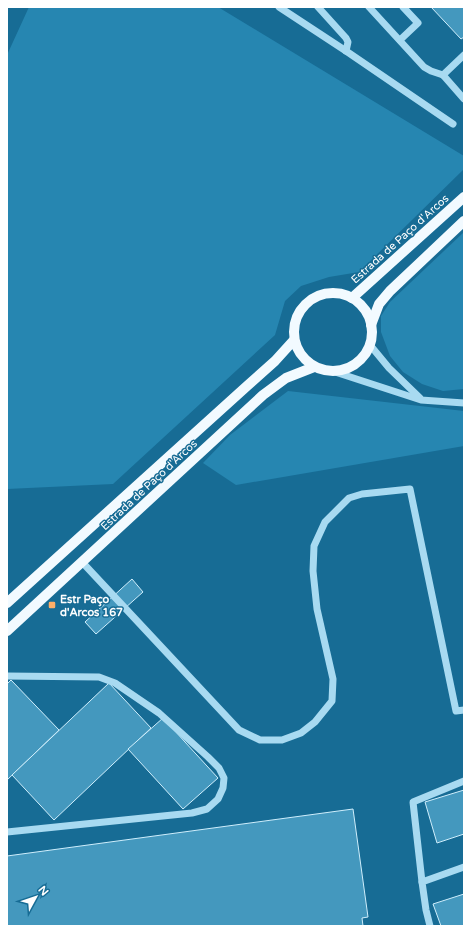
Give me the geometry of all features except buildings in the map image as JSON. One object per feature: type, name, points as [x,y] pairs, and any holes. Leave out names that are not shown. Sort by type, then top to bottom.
[{"type":"main road","name":"Estrada de Paço d'Arcos","points":[[352,298],[464,197]]},
{"type":"main road","name":"Estrada de Paço d'Arcos","points":[[371,325],[379,304],[390,291],[464,221]]},
{"type":"main road","name":"Estrada de Paço d'Arcos","points":[[7,603],[275,362],[294,340],[294,327],[298,315],[305,304],[315,297],[327,293],[340,294],[352,298],[360,304],[366,312],[371,325],[372,338],[370,345],[368,351],[360,362],[348,369],[335,372]]},
{"type":"main road","points":[[294,340],[297,350],[304,359],[314,367],[335,372]]},
{"type":"main road","name":"Estrada de Paço d'Arcos","points":[[7,631],[263,395],[286,378],[314,367]]},
{"type":"street","points":[[279,7],[453,124]]},
{"type":"street","points":[[318,7],[346,38],[348,42],[346,51]]},
{"type":"street","points":[[369,7],[424,67],[443,75],[464,99]]},
{"type":"street","points":[[400,40],[418,23],[402,7]]},
{"type":"street","points":[[443,75],[464,55]]},
{"type":"street","points":[[370,345],[388,368],[421,400]]},
{"type":"street","points":[[335,372],[421,400],[464,403]]},
{"type":"street","points":[[82,562],[239,730],[260,740],[282,740],[301,733],[315,722],[332,701],[333,679],[317,609],[313,571],[314,546],[324,522],[349,498],[362,494],[410,489],[456,711],[464,710]]},
{"type":"street","points":[[7,676],[99,677],[115,682],[159,713],[219,768],[224,778],[223,788],[218,799],[207,809],[192,813],[7,832]]},
{"type":"street","points":[[430,926],[422,882],[413,802],[464,781]]},
{"type":"street","points":[[422,882],[464,867]]},
{"type":"shaded area","points":[[29,7],[218,7],[464,156],[464,169],[359,272],[329,277],[301,286],[285,301],[275,335],[113,484],[7,489],[7,55]]},
{"type":"shaded area","points":[[464,232],[464,389],[443,391],[422,384],[403,372],[390,356],[381,332],[381,316],[390,302]]},
{"type":"shaded area","points":[[288,391],[464,411],[464,446],[236,485],[203,463],[230,435]]},
{"type":"place","name":"Estr Paço d'Arcos 167","points":[[52,605]]}]
